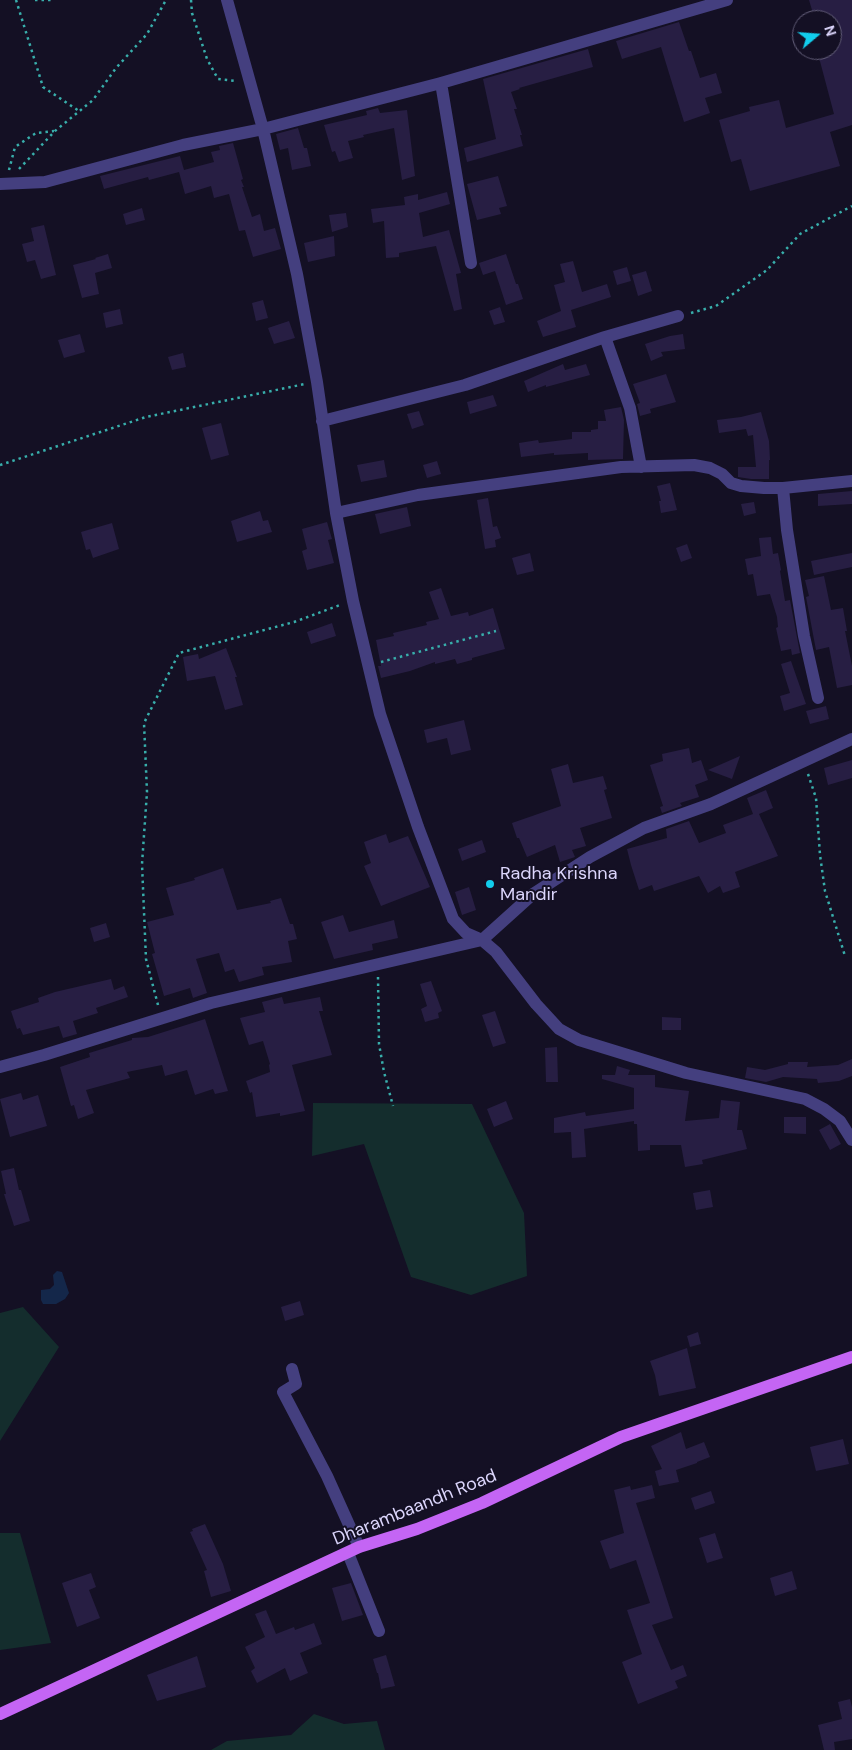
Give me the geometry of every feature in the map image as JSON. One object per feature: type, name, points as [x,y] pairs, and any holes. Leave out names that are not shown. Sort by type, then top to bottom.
[{"type":"main road","name":"Dharambaandh Road","points":[[0,1714],[353,1550],[417,1529],[482,1503],[621,1437],[852,1357]]},
{"type":"street","points":[[227,0],[263,129],[297,274],[317,382],[336,513],[353,600],[380,714],[418,827],[453,919],[466,933],[482,940],[496,952],[536,1004],[559,1029],[579,1040],[686,1073],[805,1099],[824,1109],[840,1121],[852,1140]]},
{"type":"street","points":[[3,184],[44,182],[183,145],[263,129],[441,83],[727,0]]},
{"type":"street","points":[[441,83],[471,263]]},
{"type":"street","points":[[322,421],[465,385],[605,337],[678,316]]},
{"type":"street","points":[[605,337],[630,408],[641,467]]},
{"type":"street","points":[[336,513],[418,495],[620,467],[694,465],[710,468],[722,474],[731,483],[741,486],[783,488],[852,481]]},
{"type":"street","points":[[783,488],[787,530],[804,636],[818,698]]},
{"type":"street","points":[[0,1067],[211,1002],[482,940],[533,894],[590,857],[644,828],[711,804],[852,739]]},
{"type":"street","points":[[292,1369],[296,1384],[283,1392],[327,1476],[379,1631]]},
{"type":"path","points":[[16,0],[43,87],[80,111]]},
{"type":"path","points":[[35,0],[54,0]]},
{"type":"path","points":[[3,184],[54,131],[94,100],[116,68],[147,34],[166,0]]},
{"type":"path","points":[[190,0],[192,13],[207,59],[218,79],[250,82]]},
{"type":"path","points":[[3,184],[15,147],[36,133],[54,131]]},
{"type":"path","points":[[678,316],[716,306],[767,270],[800,234],[852,206]]},
{"type":"path","points":[[0,465],[146,417],[317,382]]},
{"type":"path","points":[[162,1018],[146,959],[142,864],[146,792],[144,723],[179,653],[294,622],[353,600]]},
{"type":"path","points":[[368,665],[496,632]]},
{"type":"path","points":[[803,761],[816,798],[820,855],[825,891],[846,956]]},
{"type":"path","points":[[376,964],[379,1044],[393,1106]]},
{"type":"green space","points":[[313,1103],[472,1104],[524,1213],[527,1276],[471,1295],[411,1277],[364,1144],[312,1156]]},
{"type":"green space","points":[[23,1307],[59,1347],[0,1441],[0,1313]]},
{"type":"green space","points":[[0,1533],[20,1533],[51,1643],[0,1650]]},
{"type":"green space","points":[[314,1714],[344,1724],[377,1721],[385,1750],[211,1750],[227,1741],[291,1735]]},
{"type":"water","points":[[57,1271],[62,1272],[69,1293],[65,1299],[56,1304],[43,1304],[41,1290],[50,1289],[54,1285],[53,1275]]},
{"type":"building","points":[[809,0],[852,0],[852,125],[830,132],[840,166],[750,191],[741,159],[731,162],[719,120],[750,111],[749,107],[779,100],[786,128],[834,114],[820,60],[842,60],[842,10],[812,10]]},
{"type":"building","points":[[679,22],[700,78],[716,73],[722,93],[705,98],[710,113],[684,122],[661,47],[622,59],[616,41]]},
{"type":"building","points":[[588,49],[593,67],[511,92],[517,109],[514,109],[522,135],[520,135],[523,146],[467,162],[464,148],[496,139],[483,79]]},
{"type":"building","points":[[378,108],[380,113],[407,110],[415,176],[402,180],[394,128],[363,135],[364,137],[348,141],[353,158],[339,162],[335,151],[332,152],[324,125],[367,115],[366,111]]},
{"type":"building","points":[[298,128],[304,148],[307,148],[311,166],[292,170],[288,148],[280,150],[276,134]]},
{"type":"building","points":[[233,143],[243,179],[241,180],[244,187],[242,187],[252,217],[260,214],[264,231],[275,228],[281,249],[253,257],[245,230],[239,231],[229,194],[214,198],[211,186],[185,194],[179,172],[149,180],[148,177],[104,189],[100,176],[180,156],[184,170],[214,162],[211,152],[220,150],[219,146]]},
{"type":"building","points":[[498,176],[507,206],[499,208],[501,214],[477,220],[467,184]]},
{"type":"building","points":[[447,192],[450,204],[419,213],[423,237],[449,230],[461,273],[456,274],[462,309],[454,311],[436,246],[399,253],[399,257],[386,258],[384,221],[373,223],[371,209],[405,205],[404,197],[418,194],[418,200]]},
{"type":"building","points":[[142,208],[145,220],[126,225],[123,214]]},
{"type":"building","points":[[346,213],[348,227],[332,232],[329,215]]},
{"type":"building","points":[[44,225],[56,275],[41,279],[35,260],[27,262],[22,244],[34,241],[31,228]]},
{"type":"building","points":[[334,236],[335,256],[308,262],[304,243]]},
{"type":"building","points":[[108,254],[112,268],[95,273],[99,294],[82,298],[73,265]]},
{"type":"building","points":[[506,254],[523,299],[506,305],[495,271],[483,275],[479,263]]},
{"type":"building","points":[[573,261],[582,292],[607,284],[611,297],[571,310],[576,327],[543,337],[537,321],[561,311],[554,285],[565,282],[560,264]]},
{"type":"building","points":[[627,267],[631,281],[617,285],[613,271]]},
{"type":"building","points":[[646,271],[652,291],[638,296],[632,275]]},
{"type":"building","points":[[263,300],[268,318],[256,321],[252,303]]},
{"type":"building","points":[[500,307],[505,322],[494,325],[489,311]]},
{"type":"building","points":[[120,309],[123,324],[106,328],[103,313]]},
{"type":"building","points":[[289,321],[295,338],[274,344],[268,328]]},
{"type":"building","points":[[80,334],[85,352],[64,358],[58,340]]},
{"type":"building","points":[[683,334],[685,349],[661,352],[663,356],[651,361],[645,344]]},
{"type":"building","points":[[183,353],[186,367],[172,370],[168,357]]},
{"type":"building","points":[[563,364],[565,370],[586,364],[590,375],[546,387],[546,385],[528,392],[524,381]]},
{"type":"building","points":[[666,374],[676,402],[650,409],[651,413],[640,416],[637,404],[640,403],[633,384]]},
{"type":"building","points":[[493,395],[497,406],[470,414],[467,402]]},
{"type":"building","points":[[621,407],[624,420],[623,459],[588,460],[588,453],[554,455],[554,453],[521,457],[519,443],[538,440],[539,443],[572,439],[572,432],[591,432],[591,430],[598,429],[598,421],[606,421],[604,410]]},
{"type":"building","points":[[419,411],[424,425],[412,429],[407,414]]},
{"type":"building","points":[[761,412],[769,441],[769,479],[738,477],[738,467],[756,467],[753,435],[748,436],[746,429],[719,433],[717,420]]},
{"type":"building","points":[[221,423],[229,455],[211,460],[202,428]]},
{"type":"building","points":[[384,460],[387,477],[361,482],[357,465]]},
{"type":"building","points":[[437,461],[441,474],[427,478],[423,465]]},
{"type":"building","points":[[670,483],[677,510],[661,513],[659,501],[661,501],[657,486]]},
{"type":"building","points":[[852,491],[852,504],[818,506],[818,494]]},
{"type":"building","points":[[488,498],[493,527],[497,526],[501,538],[495,540],[496,547],[485,549],[477,500]]},
{"type":"building","points":[[754,502],[756,513],[744,516],[741,504]]},
{"type":"building","points":[[407,507],[411,526],[380,534],[375,514]]},
{"type":"building","points":[[260,511],[263,521],[268,520],[272,532],[237,542],[231,521]]},
{"type":"building","points":[[327,522],[332,539],[328,540],[334,563],[307,570],[302,551],[307,549],[302,529]]},
{"type":"building","points":[[112,523],[119,549],[93,558],[90,549],[86,550],[81,532]]},
{"type":"building","points":[[771,537],[773,554],[778,553],[785,601],[790,600],[800,653],[792,655],[791,649],[781,651],[776,628],[778,627],[777,617],[770,594],[757,596],[753,574],[748,575],[745,559],[761,556],[759,538]]},
{"type":"building","points":[[687,544],[692,558],[681,562],[676,548]]},
{"type":"building","points":[[530,553],[534,571],[517,575],[512,558]]},
{"type":"building","points":[[852,553],[852,567],[814,575],[811,561]]},
{"type":"building","points":[[824,576],[831,610],[843,608],[847,631],[845,631],[852,666],[852,685],[837,688],[829,647],[816,650],[806,597],[809,596],[805,580]]},
{"type":"building","points":[[441,588],[451,616],[468,612],[469,616],[493,608],[505,649],[457,664],[455,659],[435,664],[435,662],[410,671],[381,678],[378,666],[381,666],[376,640],[394,636],[393,633],[427,625],[426,622],[439,619],[429,592]]},
{"type":"building","points":[[332,623],[336,636],[311,644],[307,632]]},
{"type":"building","points":[[226,648],[237,677],[235,677],[243,705],[225,710],[215,676],[187,681],[183,657],[198,654],[199,659]]},
{"type":"building","points":[[791,661],[806,704],[784,711],[780,696],[790,693],[781,664]]},
{"type":"building","points":[[826,706],[829,719],[810,724],[806,711]]},
{"type":"building","points":[[464,720],[471,750],[451,755],[447,738],[427,743],[424,730]]},
{"type":"building","points":[[689,748],[692,763],[701,760],[708,780],[695,785],[699,797],[680,803],[682,806],[662,813],[660,807],[663,806],[650,765],[663,761],[662,754]]},
{"type":"building","points":[[740,756],[732,779],[708,770]]},
{"type":"building","points":[[852,760],[852,778],[828,785],[824,768]]},
{"type":"building","points":[[568,764],[573,783],[603,776],[607,789],[604,790],[612,818],[580,828],[586,846],[572,850],[575,857],[560,862],[555,845],[527,857],[512,823],[561,806],[551,769]]},
{"type":"building","points":[[766,790],[773,808],[759,814],[778,856],[735,872],[740,887],[723,893],[720,886],[708,893],[699,876],[654,891],[652,885],[639,890],[627,849],[667,838],[666,829],[689,821],[699,843],[726,833],[723,825],[753,814],[747,798]]},
{"type":"building","points":[[386,834],[389,843],[408,836],[430,887],[381,906],[364,866],[371,863],[364,842]]},
{"type":"building","points":[[482,840],[486,852],[462,861],[458,849]]},
{"type":"building","points":[[223,868],[237,910],[271,903],[270,901],[281,898],[290,924],[293,924],[297,939],[288,941],[292,962],[262,967],[264,975],[239,982],[234,969],[225,972],[219,953],[196,959],[207,993],[193,998],[190,988],[164,996],[152,954],[155,953],[147,922],[174,915],[166,888],[195,880],[194,878]]},
{"type":"building","points":[[469,887],[476,910],[462,915],[455,892]]},
{"type":"building","points":[[343,915],[349,932],[394,920],[398,938],[372,944],[373,950],[334,959],[321,922]]},
{"type":"building","points":[[106,923],[110,937],[94,942],[90,928]]},
{"type":"building","points":[[111,979],[114,990],[124,986],[128,997],[96,1008],[98,1013],[73,1021],[77,1034],[63,1038],[59,1026],[23,1035],[20,1028],[17,1029],[11,1011],[39,1002],[38,998],[55,992]]},
{"type":"building","points":[[431,981],[442,1011],[438,1013],[439,1018],[425,1022],[421,1009],[427,1006],[420,984]]},
{"type":"building","points":[[282,997],[284,1004],[320,997],[323,1011],[319,1011],[332,1055],[292,1065],[305,1111],[280,1116],[280,1113],[256,1117],[252,1092],[250,1093],[246,1081],[270,1072],[270,1064],[263,1041],[249,1045],[240,1018],[265,1012],[262,1002]]},
{"type":"building","points":[[495,1011],[506,1043],[493,1047],[482,1015]]},
{"type":"building","points":[[662,1017],[681,1018],[681,1030],[662,1030]]},
{"type":"building","points":[[205,1019],[228,1091],[215,1094],[213,1089],[195,1095],[187,1070],[165,1076],[162,1065],[127,1072],[130,1078],[86,1090],[94,1113],[78,1119],[74,1105],[71,1106],[60,1067],[90,1057],[89,1053],[132,1040],[132,1038],[148,1037]]},
{"type":"building","points":[[557,1047],[558,1082],[546,1082],[545,1048]]},
{"type":"building","points":[[852,1059],[852,1076],[839,1081],[818,1083],[817,1079],[783,1077],[766,1082],[745,1078],[747,1067],[765,1070],[788,1064],[788,1062],[808,1062],[807,1067],[838,1065]]},
{"type":"building","points":[[617,1066],[630,1070],[628,1075],[655,1075],[655,1087],[689,1091],[685,1121],[719,1118],[721,1100],[740,1102],[737,1130],[742,1130],[747,1149],[702,1160],[703,1164],[685,1167],[681,1145],[650,1145],[650,1150],[638,1151],[637,1124],[634,1124],[634,1121],[584,1129],[586,1157],[572,1158],[571,1132],[554,1133],[554,1118],[585,1112],[586,1116],[634,1109],[634,1088],[602,1079],[602,1075],[615,1075]]},
{"type":"building","points":[[21,1093],[23,1100],[38,1095],[47,1126],[10,1137],[0,1099]]},
{"type":"building","points":[[506,1101],[513,1119],[494,1127],[487,1109]]},
{"type":"building","points":[[784,1117],[806,1117],[806,1134],[784,1133]]},
{"type":"building","points":[[830,1124],[841,1144],[830,1150],[819,1130]]},
{"type":"building","points":[[14,1168],[19,1190],[21,1190],[30,1221],[14,1226],[4,1194],[6,1194],[1,1171]]},
{"type":"building","points":[[710,1190],[713,1207],[696,1210],[693,1193]]},
{"type":"building","points":[[300,1301],[304,1315],[285,1321],[281,1307]]},
{"type":"building","points":[[698,1332],[701,1344],[690,1347],[687,1336]]},
{"type":"building","points":[[687,1348],[696,1388],[659,1396],[650,1361]]},
{"type":"building","points":[[681,1432],[686,1449],[704,1442],[710,1457],[676,1470],[679,1482],[659,1486],[655,1471],[662,1469],[651,1446]]},
{"type":"building","points":[[843,1439],[849,1464],[816,1471],[810,1447]]},
{"type":"building","points":[[652,1485],[655,1498],[636,1503],[673,1618],[652,1625],[671,1670],[683,1665],[687,1676],[675,1681],[678,1688],[638,1704],[622,1662],[642,1654],[627,1610],[650,1603],[636,1560],[610,1569],[600,1541],[624,1533],[614,1490],[630,1486],[631,1490]]},
{"type":"building","points":[[711,1491],[715,1503],[695,1510],[691,1498]]},
{"type":"building","points":[[205,1524],[223,1564],[231,1591],[211,1597],[204,1571],[207,1570],[190,1532],[193,1531],[192,1529]]},
{"type":"building","points":[[715,1533],[723,1558],[707,1563],[699,1538]]},
{"type":"building","points":[[792,1571],[797,1589],[775,1596],[770,1578]]},
{"type":"building","points":[[91,1573],[96,1587],[89,1590],[100,1618],[77,1627],[62,1583]]},
{"type":"building","points":[[351,1583],[363,1615],[342,1621],[332,1588]]},
{"type":"building","points":[[266,1610],[276,1634],[294,1627],[295,1630],[314,1623],[322,1644],[300,1653],[308,1673],[290,1681],[285,1668],[257,1683],[251,1671],[255,1668],[245,1647],[265,1637],[255,1614]]},
{"type":"building","points":[[386,1655],[395,1686],[381,1689],[373,1659]]},
{"type":"building","points":[[197,1656],[206,1687],[157,1701],[147,1675]]},
{"type":"building","points":[[850,1699],[852,1707],[852,1739],[834,1742],[835,1750],[824,1750],[818,1725],[842,1719],[838,1702]]},
{"type":"place","name":"Radha Krishna Mandir","points":[[490,884]]}]
